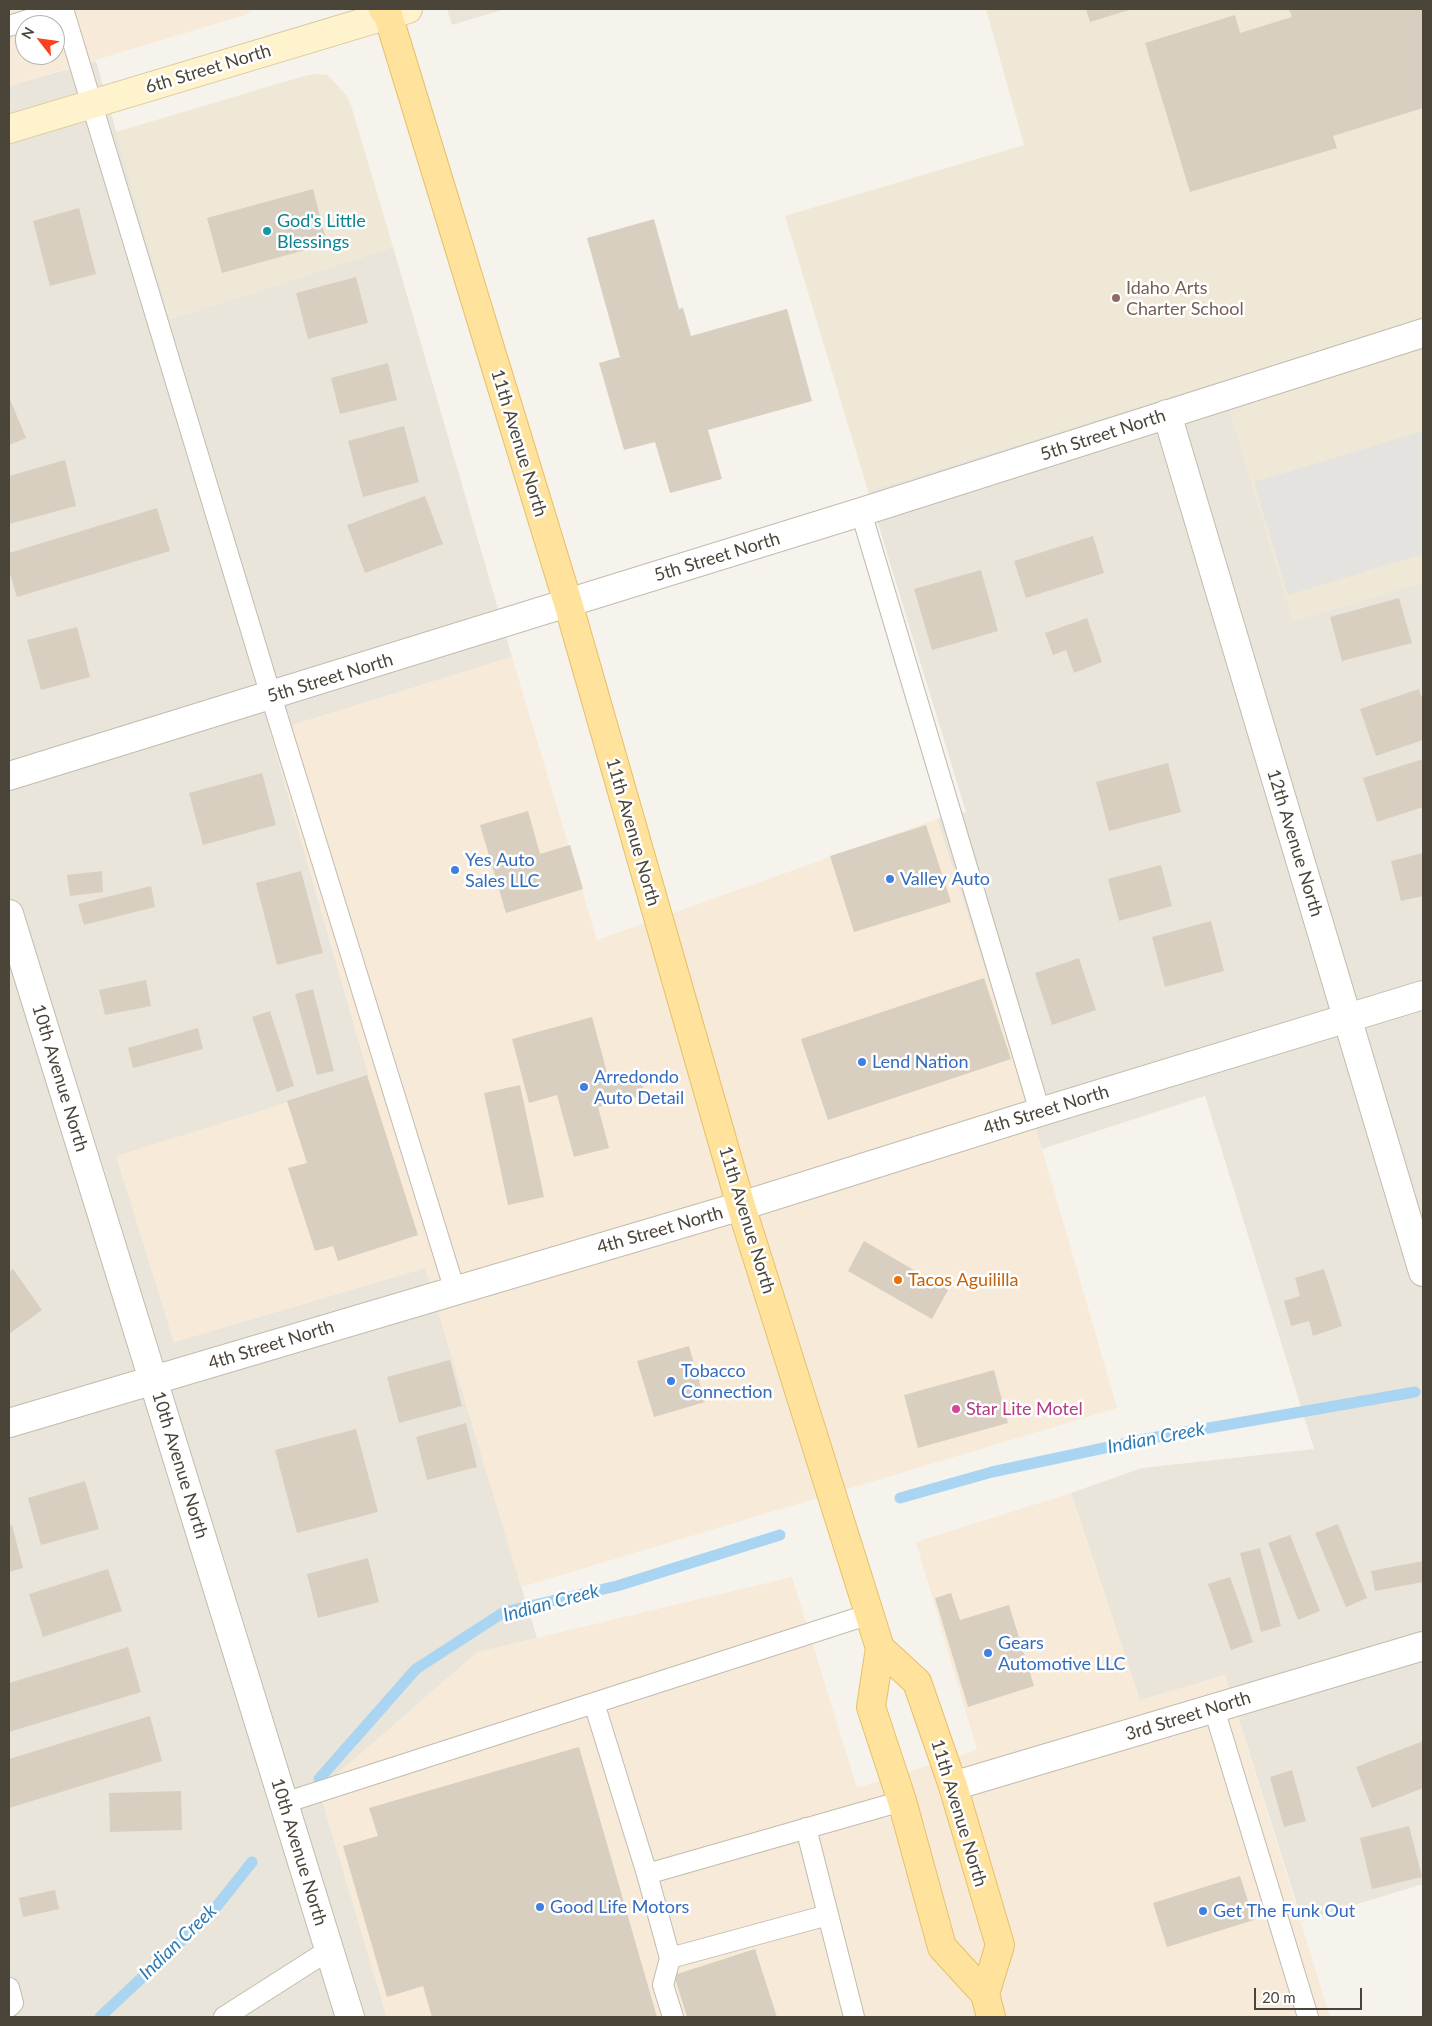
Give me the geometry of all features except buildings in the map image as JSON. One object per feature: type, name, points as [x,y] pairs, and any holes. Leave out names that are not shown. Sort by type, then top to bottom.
[{"type":"main road","name":"11th Avenue North","points":[[392,10],[568,603],[741,1206],[880,1648],[871,1707],[902,1801],[942,1947],[988,2006]]},
{"type":"main road","name":"11th Avenue North","points":[[880,1648],[918,1682],[953,1786],[1000,1945],[988,2006]]},
{"type":"street","name":"6th Street North","points":[[9,129],[392,10]]},
{"type":"street","name":"5th Street North","points":[[9,776],[861,512],[1423,333]]},
{"type":"street","name":"12th Avenue North","points":[[1167,414],[1423,1272]]},
{"type":"street","name":"10th Avenue North","points":[[9,914],[350,2017]]},
{"type":"street","name":"4th Street North","points":[[9,1423],[741,1206],[1423,995]]},
{"type":"street","name":"3rd Street North","points":[[953,1786],[1423,1646]]},
{"type":"lane","points":[[9,26],[63,9],[271,696],[455,1290]]},
{"type":"lane","points":[[861,512],[1040,1112]]},
{"type":"lane","points":[[284,1803],[870,1614]]},
{"type":"lane","points":[[594,1703],[647,1874],[670,1958],[663,1985],[673,2017]]},
{"type":"lane","points":[[1214,1709],[1308,2017]]},
{"type":"lane","points":[[647,1874],[902,1801]]},
{"type":"lane","points":[[806,1828],[854,2017]]},
{"type":"lane","points":[[670,1958],[828,1915]]},
{"type":"lane","points":[[224,2017],[330,1950]]},
{"type":"lane","points":[[9,1988],[13,2003],[9,2007]]},
{"type":"shaded area","points":[[9,9],[255,9],[245,15],[9,86]]},
{"type":"shaded area","points":[[447,9],[505,9],[452,25]]},
{"type":"shaded area","name":"Idaho Arts Charter School","points":[[986,9],[1423,9],[1423,582],[1293,621],[1221,380],[868,491],[785,216],[1024,145]]},
{"type":"shaded area","points":[[96,61],[170,319],[393,247],[512,657],[270,732],[369,1077],[117,1157],[174,1342],[425,1268],[537,1638],[477,1653],[319,1790],[387,2017],[9,2017],[9,86]]},
{"type":"shaded area","points":[[328,75],[346,95],[351,105],[393,247],[170,319],[116,132],[304,76]]},
{"type":"shaded area","points":[[1221,380],[1293,621],[1423,582],[1423,1884],[1302,1921],[1225,1675],[1140,1701],[1071,1493],[1142,1468],[1314,1449],[1205,1096],[1042,1149],[937,819],[966,812],[868,491]]},
{"type":"shaded area","points":[[1423,431],[1423,554],[1288,595],[1254,482]]},
{"type":"shaded area","points":[[512,657],[597,940],[937,819],[1042,1149],[1117,1408],[521,1587],[425,1268],[174,1342],[116,1156],[369,1077],[270,732]]},
{"type":"shaded area","points":[[1071,1493],[1140,1700],[1225,1675],[1330,2017],[387,2017],[319,1790],[477,1652],[792,1577],[857,1788],[977,1750],[916,1542]]},
{"type":"waterway","name":"Indian Creek","points":[[900,1498],[992,1472],[1146,1439],[1415,1392]]},
{"type":"waterway","name":"Indian Creek","points":[[319,1779],[416,1669],[504,1612],[617,1586],[780,1535]]},
{"type":"waterway","name":"Indian Creek","points":[[100,2017],[213,1911],[252,1862]]},
{"type":"place","name":"God's Little Blessings","points":[[267,231]]},
{"type":"place","name":"Idaho Arts Charter School","points":[[1116,298]]},
{"type":"place","name":"Yes Auto Sales LLC","points":[[455,870]]},
{"type":"place","name":"Valley Auto","points":[[890,879]]},
{"type":"place","name":"Lend Nation","points":[[862,1062]]},
{"type":"place","name":"Arredondo Auto Detail","points":[[584,1087]]},
{"type":"place","name":"Tacos Aguililla","points":[[898,1280]]},
{"type":"place","name":"Tobacco Connection","points":[[671,1381]]},
{"type":"place","name":"Star Lite Motel","points":[[956,1409]]},
{"type":"place","name":"Gears Automotive LLC","points":[[988,1653]]},
{"type":"place","name":"Good Life Motors","points":[[540,1907]]},
{"type":"place","name":"Get The Funk Out","points":[[1203,1911]]}]
